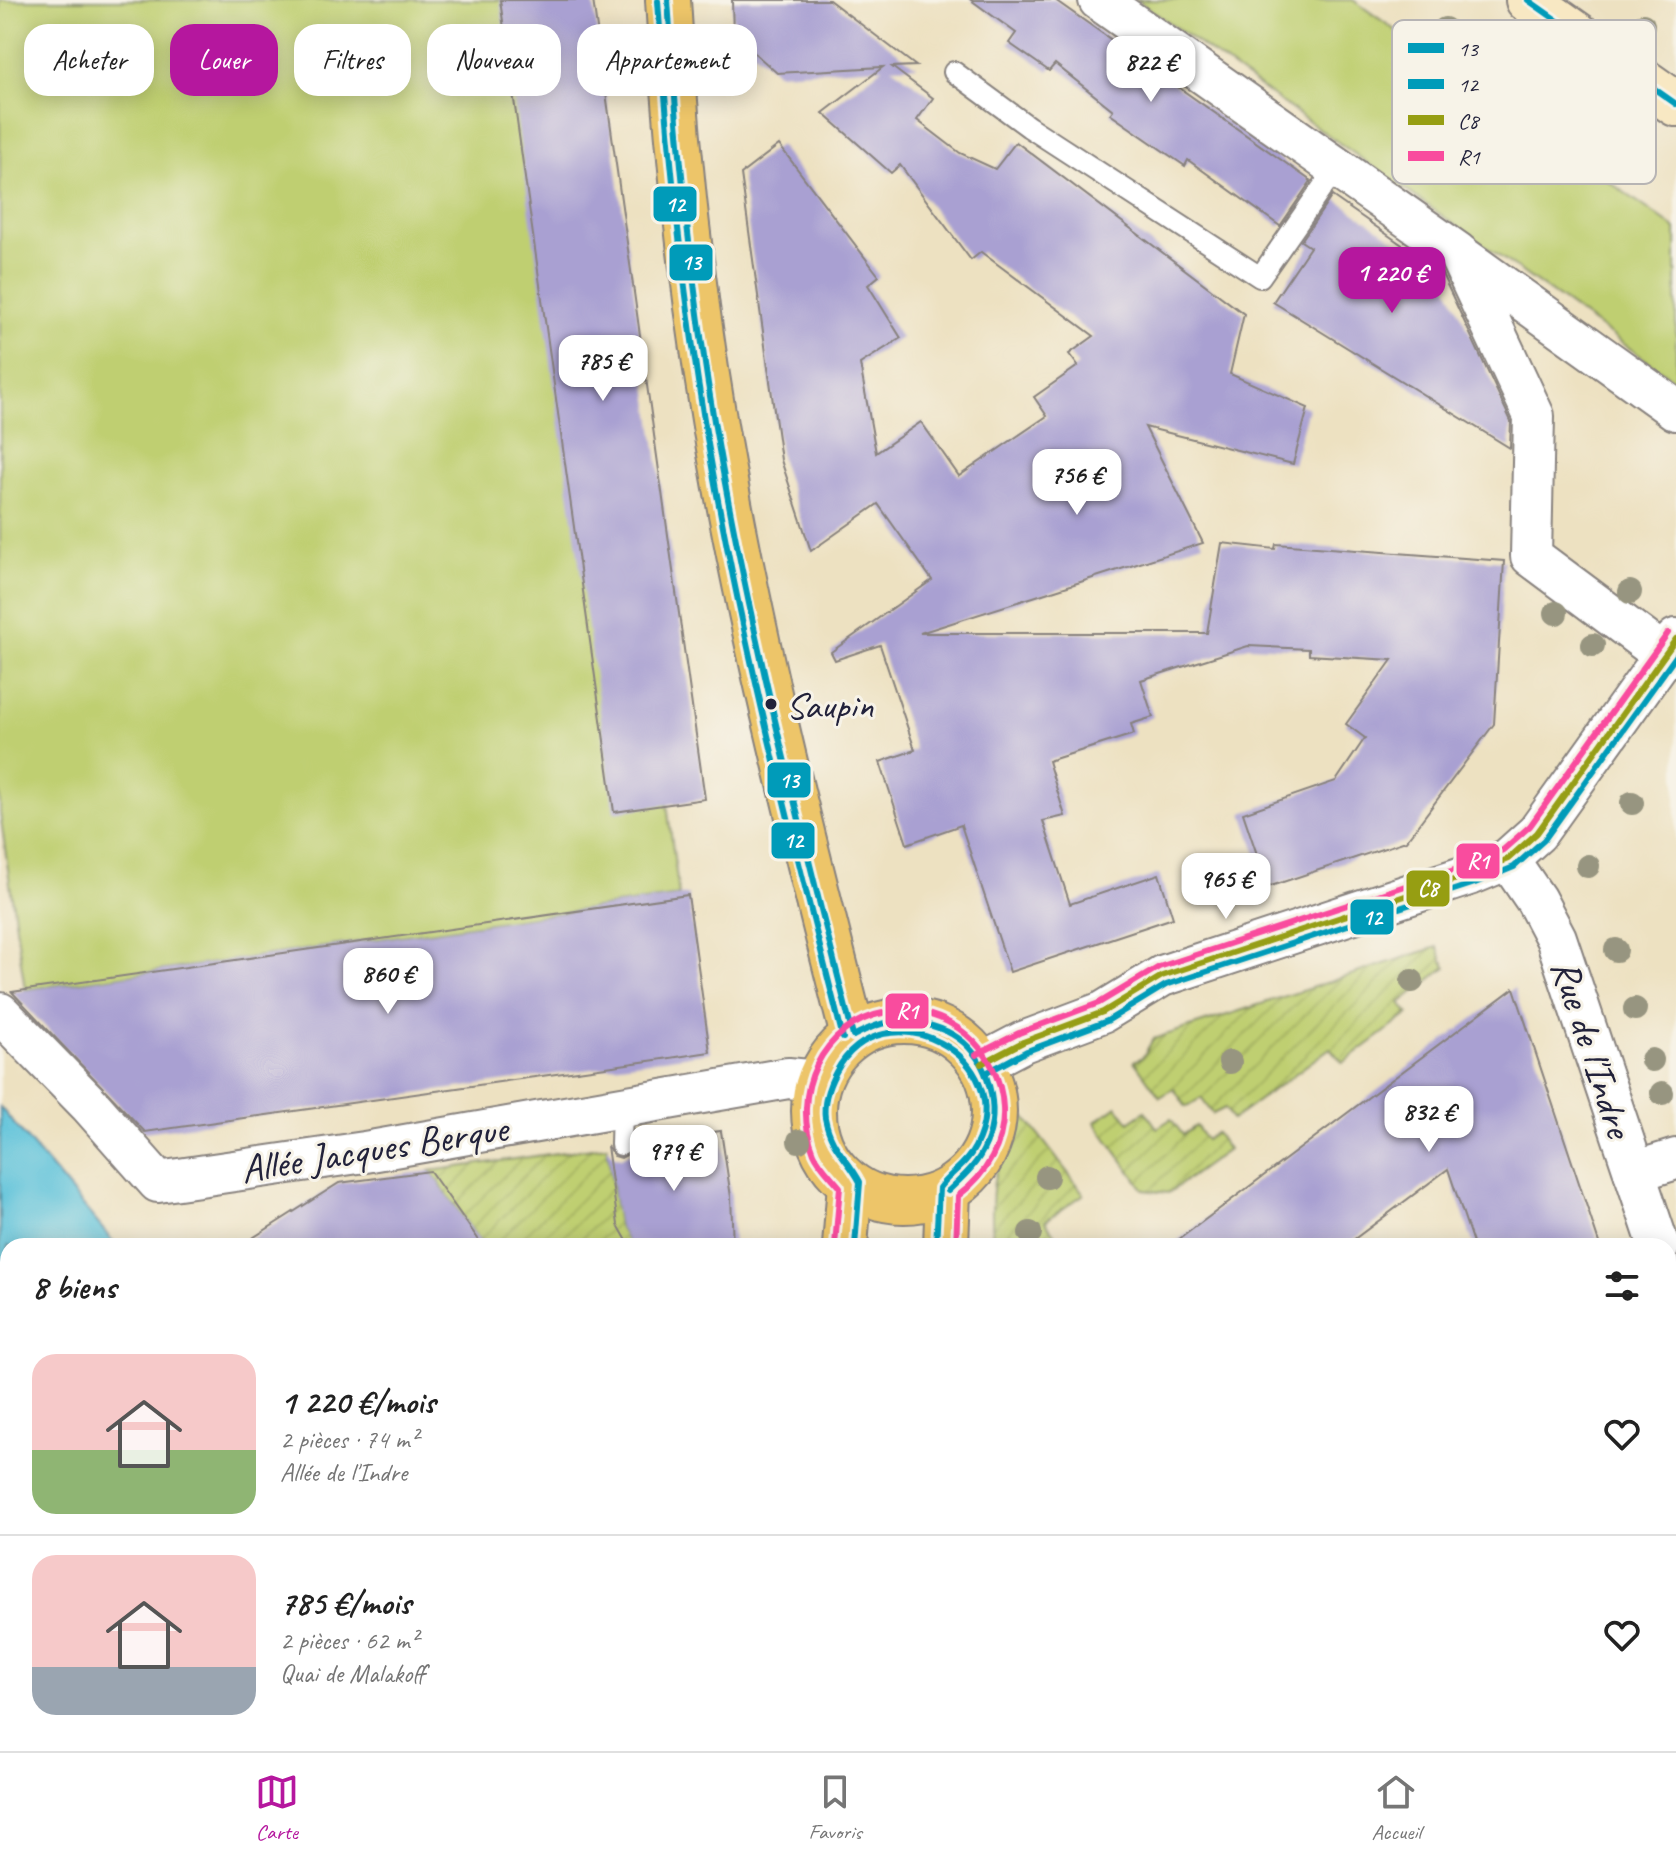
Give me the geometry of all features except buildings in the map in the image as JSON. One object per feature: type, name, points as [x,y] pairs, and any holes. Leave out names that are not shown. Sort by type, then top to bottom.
[{"type":"main road","points":[[668,0],[687,231],[725,485],[789,780],[853,1036]]},
{"type":"main road","points":[[899,1021],[923,1023],[946,1031],[965,1045],[981,1064],[992,1094],[993,1127],[982,1157],[973,1171],[948,1191],[915,1201],[892,1202],[850,1184],[836,1171],[817,1137],[814,1100],[819,1081],[839,1048],[853,1036],[875,1025],[899,1021]]},
{"type":"main road","points":[[846,1238],[850,1184]]},
{"type":"main road","points":[[946,1238],[948,1191]]},
{"type":"street","points":[[1099,0],[1676,410]]},
{"type":"street","points":[[1528,0],[1556,20]]},
{"type":"street","points":[[1656,90],[1676,104]]},
{"type":"street","points":[[981,1064],[1023,1042],[1103,1012],[1162,976],[1472,874],[1508,859],[1537,833],[1670,647],[1531,556],[1534,416],[1458,253]]},
{"type":"street","name":"Rue de l'Indre","points":[[1508,859],[1536,900],[1556,938],[1656,1238]]},
{"type":"street","name":"Allée Jacques Berque","points":[[0,1013],[89,1104],[158,1182],[613,1121],[788,1078],[819,1081]]},
{"type":"street","points":[[1634,1172],[1676,1159]]},
{"type":"lane","points":[[954,72],[1029,127],[1260,277],[1336,168]]},
{"type":"green space","points":[[0,0],[562,0],[679,896],[25,990],[0,813]]},
{"type":"green space","points":[[1137,0],[1353,0],[1392,28],[1392,180]]},
{"type":"green space","points":[[1397,184],[1613,184],[1676,229],[1676,381]]},
{"type":"green space","points":[[1437,947],[1446,967],[1400,1003],[1409,1014],[1343,1063],[1330,1048],[1232,1120],[1225,1108],[1213,1114],[1201,1098],[1186,1107],[1174,1089],[1160,1097],[1134,1061],[1143,1057],[1153,1039]]},
{"type":"green space","points":[[1117,1106],[1129,1122],[1145,1111],[1157,1128],[1171,1119],[1183,1135],[1196,1126],[1206,1140],[1216,1133],[1228,1150],[1168,1193],[1144,1190],[1095,1122]]},
{"type":"green space","points":[[1022,1113],[1084,1194],[1045,1221],[1058,1238],[993,1238],[995,1176],[998,1160]]},
{"type":"green space","points":[[607,1146],[618,1225],[625,1238],[477,1238],[430,1171]]},
{"type":"water","points":[[0,1107],[110,1238],[0,1238]]},
{"type":"transit line","name":"13","points":[[668,0],[686,214],[715,427],[761,657],[853,1036]]},
{"type":"transit line","name":"13","points":[[1528,0],[1556,20]]},
{"type":"transit line","name":"12","points":[[658,1],[682,267],[705,426],[734,581],[768,734],[843,1038]]},
{"type":"transit line","name":"13","points":[[1656,90],[1676,104]]},
{"type":"transit line","name":"R1","points":[[976,1055],[1019,1033],[1099,1003],[1159,967],[1469,865],[1503,850],[1530,826],[1668,633]]},
{"type":"transit line","name":"C8","points":[[981,1064],[1023,1042],[1103,1012],[1162,976],[1472,874],[1508,859],[1537,833],[1676,639]]},
{"type":"transit line","name":"12","points":[[986,1073],[1027,1051],[1107,1021],[1166,985],[1475,883],[1514,867],[1544,840],[1676,656]]},
{"type":"transit line","name":"R1","points":[[836,1238],[840,1187],[814,1153],[806,1108],[809,1086],[829,1046],[844,1031],[864,1019],[887,1012],[909,1011],[930,1015],[966,1034],[992,1067],[1000,1087],[1003,1108],[1001,1134],[992,1158],[958,1196],[956,1238]]},
{"type":"transit line","name":"13","points":[[853,1036],[887,1022],[923,1024],[945,1030],[958,1038],[978,1059],[992,1101],[990,1130],[979,1158],[948,1191]]},
{"type":"transit line","name":"12","points":[[856,1238],[860,1182],[828,1129],[825,1118],[827,1094],[836,1072],[857,1046],[884,1034],[913,1033],[941,1043],[964,1061],[980,1085],[984,1114],[975,1147],[939,1188],[936,1238]]},
{"type":"place","name":"Saupin","points":[[771,704]]}]
